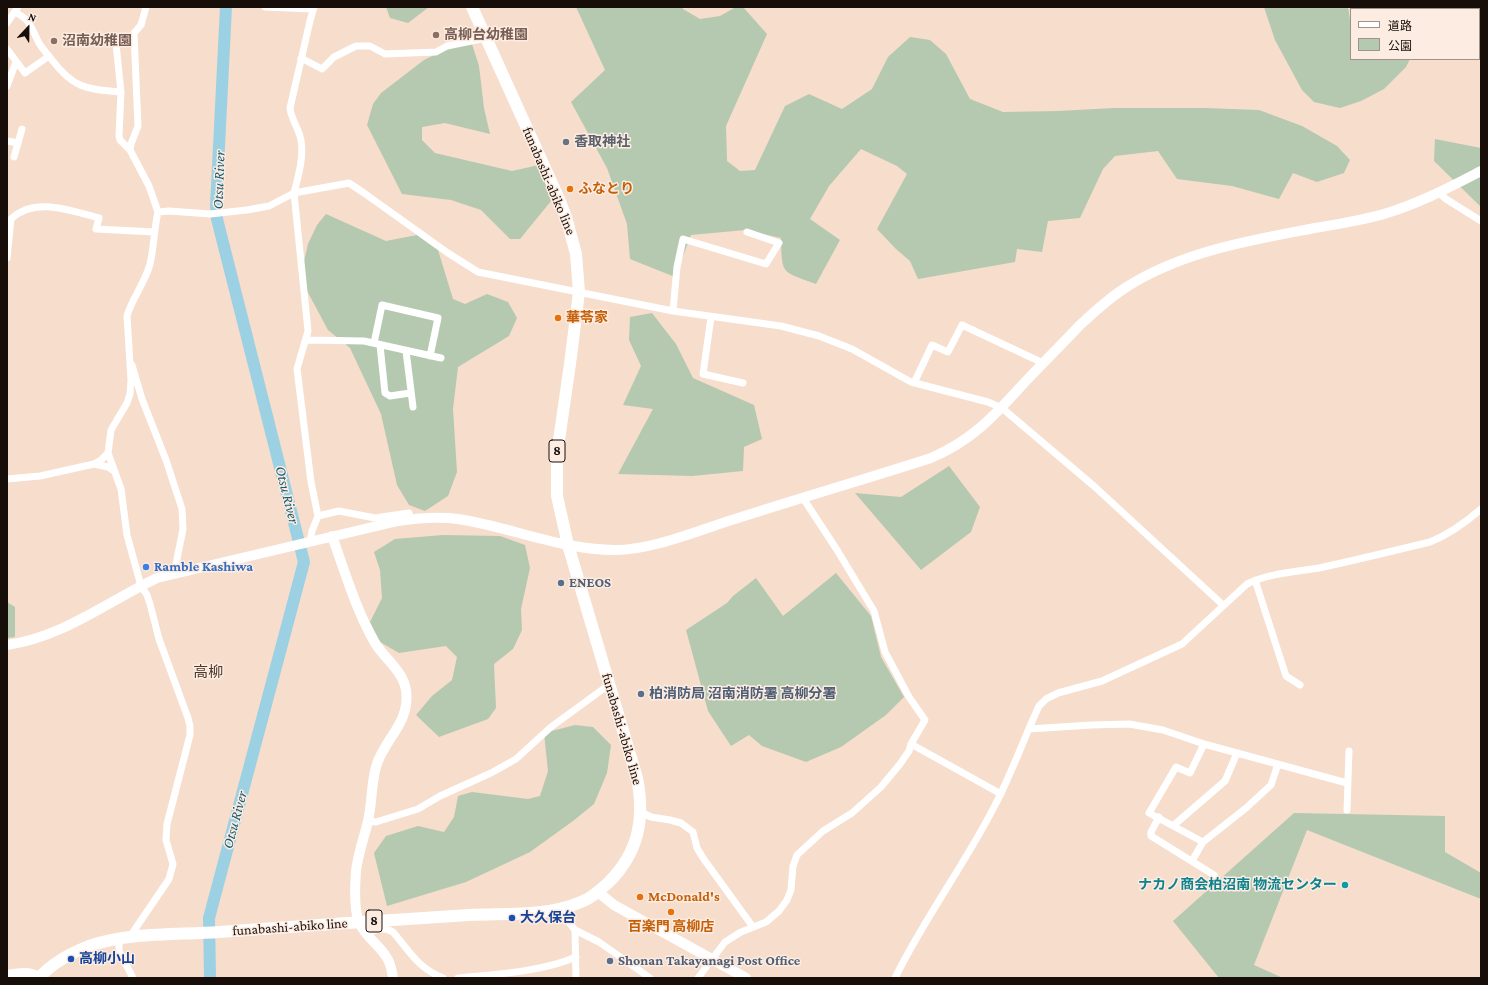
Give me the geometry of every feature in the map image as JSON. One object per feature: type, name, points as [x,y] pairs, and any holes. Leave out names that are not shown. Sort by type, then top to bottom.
[{"type":"main road","name":"funabashi-abiko line","points":[[39,978],[49,968],[69,955],[90,946],[124,938],[359,922],[482,915],[530,914],[561,909],[582,902],[598,892],[623,866],[631,853],[639,830],[641,812],[640,793],[637,778],[568,545],[557,496],[556,454],[570,364],[579,292],[576,254],[566,217],[472,7]]},
{"type":"street","points":[[130,150],[138,126],[134,33],[141,25],[146,7]]},
{"type":"street","points":[[265,7],[314,8],[290,108],[301,141],[298,178],[294,194],[308,323],[306,340],[297,369],[311,482],[318,516],[309,542]]},
{"type":"street","points":[[7,23],[16,9],[33,27],[38,41],[48,56],[70,80],[79,86],[93,90],[121,92]]},
{"type":"street","points":[[133,978],[119,951],[124,938],[165,887],[172,872],[173,864],[165,833],[166,824],[190,735],[188,718],[159,639],[147,595],[141,586],[127,535],[121,489],[108,453],[111,430],[130,394],[130,360],[127,316],[150,264],[158,212],[149,186],[130,150],[120,140],[119,136],[121,92],[116,44],[134,37]]},
{"type":"street","points":[[301,58],[322,69],[334,57],[356,46],[370,46],[385,54],[436,52],[447,46],[486,38]]},
{"type":"street","points":[[7,49],[26,73],[48,56]]},
{"type":"street","points":[[7,86],[16,62]]},
{"type":"street","points":[[14,158],[22,129]]},
{"type":"street","points":[[7,141],[18,143]]},
{"type":"street","points":[[7,644],[31,640],[61,630],[82,620],[157,578],[332,536],[411,519],[457,519],[480,523],[568,545],[599,549],[628,549],[673,539],[931,458],[948,451],[965,441],[984,426],[1043,363],[1097,309],[1122,290],[1144,277],[1176,262],[1202,253],[1386,213],[1439,193],[1481,171]]},
{"type":"street","points":[[158,212],[169,211],[210,214],[247,210],[269,206],[294,194],[349,183],[448,253],[478,272],[673,311],[759,322],[819,336],[852,349],[892,373],[914,383],[981,400],[1002,408],[1095,487],[1223,605]]},
{"type":"street","points":[[1439,193],[1481,221]]},
{"type":"street","points":[[7,258],[11,219],[24,211],[47,206],[99,218],[96,229],[154,232]]},
{"type":"street","points":[[673,311],[677,267],[683,239],[766,264],[779,243],[748,232]]},
{"type":"street","points":[[410,393],[390,396],[385,393],[377,344],[382,305],[438,318],[430,356]]},
{"type":"street","points":[[711,317],[703,374],[743,383]]},
{"type":"street","points":[[914,383],[932,345],[948,352],[962,325],[1043,363]]},
{"type":"street","points":[[306,340],[364,341],[441,358]]},
{"type":"street","points":[[406,351],[410,393],[413,407]]},
{"type":"street","points":[[130,360],[146,411],[166,460],[182,509],[183,529],[174,574]]},
{"type":"street","points":[[7,479],[40,476],[94,464],[100,462],[108,453]]},
{"type":"street","points":[[94,464],[108,467],[115,472]]},
{"type":"street","points":[[698,978],[725,942],[732,937],[766,922],[779,910],[787,900],[791,890],[793,866],[797,855],[823,831],[852,813],[881,787],[909,751],[911,744],[925,720],[909,696],[885,652],[874,611],[803,498]]},
{"type":"street","points":[[895,978],[907,954],[970,850],[1001,794],[1009,779],[1039,706],[1046,698],[1058,693],[1102,681],[1182,644],[1223,605],[1247,584],[1255,580],[1272,575],[1330,565],[1430,542],[1446,536],[1459,528],[1481,510]]},
{"type":"street","points":[[318,516],[339,511],[375,518],[409,513],[411,519]]},
{"type":"street","points":[[332,536],[362,615],[376,643],[401,676],[406,692],[406,702],[403,716],[395,733],[379,758],[376,767],[368,821],[359,853],[356,871],[356,898],[359,922],[366,933],[386,956],[392,970],[393,978]]},
{"type":"street","points":[[1255,580],[1286,676],[1300,685]]},
{"type":"street","points":[[368,821],[376,822],[418,809],[440,796],[492,773],[516,758],[551,727],[610,684]]},
{"type":"street","points":[[1029,729],[1129,724],[1163,730],[1204,744],[1347,783]]},
{"type":"street","points":[[911,744],[1001,794]]},
{"type":"street","points":[[1203,842],[1174,825],[1149,813],[1176,768],[1190,773],[1204,744]]},
{"type":"street","points":[[1347,810],[1349,751]]},
{"type":"street","points":[[1174,825],[1225,781],[1237,753]]},
{"type":"street","points":[[1192,861],[1203,842],[1246,808],[1271,785],[1278,764]]},
{"type":"street","points":[[641,812],[651,817],[681,823],[693,832],[697,848],[703,858],[753,927]]},
{"type":"street","points":[[1159,817],[1151,832],[1151,836],[1214,875]]},
{"type":"street","points":[[598,892],[614,906],[746,978]]},
{"type":"street","points":[[561,909],[575,930],[599,942],[650,978]]},
{"type":"street","points":[[366,933],[381,928],[388,929],[393,932],[421,966],[430,973],[443,978]]},
{"type":"street","points":[[575,930],[576,978]]},
{"type":"street","points":[[458,978],[533,968],[566,961],[576,957]]},
{"type":"street","points":[[7,975],[23,972],[33,973],[39,978]]},
{"type":"green space","points":[[386,7],[429,7],[408,23],[390,18]]},
{"type":"green space","points":[[576,7],[682,7],[700,19],[720,16],[736,7],[743,7],[767,34],[726,126],[727,161],[740,171],[755,170],[785,106],[809,94],[842,109],[872,89],[888,57],[910,37],[930,40],[946,54],[970,99],[1003,112],[1114,108],[1204,108],[1259,110],[1302,126],[1337,146],[1350,160],[1344,173],[1317,182],[1293,173],[1279,199],[1232,186],[1177,179],[1158,151],[1115,156],[1103,169],[1080,218],[1048,221],[1042,252],[1017,249],[1015,262],[918,279],[910,261],[877,229],[907,174],[897,166],[861,149],[829,186],[810,219],[840,240],[816,284],[796,277],[786,270],[782,259],[781,238],[745,230],[691,235],[675,277],[630,259],[627,224],[607,168],[571,102],[605,70]]},
{"type":"green space","points":[[1264,7],[1348,7],[1350,20],[1350,60],[1410,60],[1406,67],[1384,89],[1361,101],[1340,108],[1314,102],[1302,90],[1275,40]]},
{"type":"green space","points":[[472,44],[479,66],[484,108],[490,134],[445,123],[422,127],[422,140],[435,153],[512,171],[539,165],[551,201],[520,239],[510,239],[481,210],[451,200],[402,194],[367,125],[373,104],[381,93],[424,60],[448,48]]},
{"type":"green space","points":[[1435,139],[1481,148],[1481,207],[1434,161]]},
{"type":"green space","points":[[326,214],[386,241],[417,235],[438,250],[453,299],[465,304],[487,294],[508,302],[517,318],[509,336],[458,367],[453,409],[457,472],[448,496],[425,511],[409,505],[397,485],[381,414],[350,348],[328,330],[305,287],[303,266],[308,244],[317,225]]},
{"type":"green space","points":[[652,313],[676,344],[693,378],[754,405],[762,439],[744,447],[743,471],[692,476],[618,474],[653,409],[623,405],[641,366],[629,340],[630,317]]},
{"type":"green space","points":[[949,466],[980,507],[971,532],[921,570],[855,493],[901,497]]},
{"type":"green space","points":[[443,535],[500,536],[525,545],[530,568],[521,609],[522,630],[513,649],[494,664],[496,708],[488,719],[439,737],[416,715],[432,696],[452,680],[457,657],[446,646],[399,653],[380,642],[370,622],[382,598],[380,570],[374,552],[395,539]]},
{"type":"green space","points":[[836,573],[871,616],[881,657],[904,697],[886,715],[841,747],[806,762],[762,746],[749,735],[731,746],[708,711],[686,630],[727,603],[733,596],[756,578],[783,616]]},
{"type":"green space","points":[[7,602],[15,607],[15,637],[7,638]]},
{"type":"green space","points":[[575,725],[593,727],[611,745],[607,773],[594,804],[530,852],[466,882],[387,906],[374,853],[386,836],[418,826],[444,832],[454,817],[458,796],[472,792],[528,799],[540,796],[548,771],[544,733]]},
{"type":"green space","points":[[1294,813],[1445,816],[1445,852],[1481,873],[1481,899],[1307,830],[1254,965],[1283,978],[1219,978],[1173,921]]},
{"type":"waterway","name":"Otsu River","points":[[210,978],[209,918],[304,562],[217,219],[216,206],[226,7]]},
{"type":"place","name":"高柳台幼稚園","points":[[436,35]]},
{"type":"place","name":"沼南幼稚園","points":[[54,41]]},
{"type":"place","name":"香取神社","points":[[566,142]]},
{"type":"place","name":"ふなとり","points":[[570,189]]},
{"type":"place","name":"華苓家","points":[[558,318]]},
{"type":"place","name":"Ramble Kashiwa","points":[[146,567]]},
{"type":"place","name":"ENEOS","points":[[561,583]]},
{"type":"place","name":"柏消防局 沼南消防署 高柳分署","points":[[641,694]]},
{"type":"place","name":"ナカノ商会柏沼南 物流センター","points":[[1345,885]]},
{"type":"place","name":"McDonald's","points":[[640,897]]},
{"type":"place","name":"百楽門 高柳店","points":[[671,912]]},
{"type":"place","name":"大久保台","points":[[512,918]]},
{"type":"place","name":"高柳小山","points":[[71,959]]},
{"type":"place","name":"Shonan Takayanagi Post Office","points":[[610,961]]},
{"type":"district","name":"高柳","points":[[208,672]]}]
